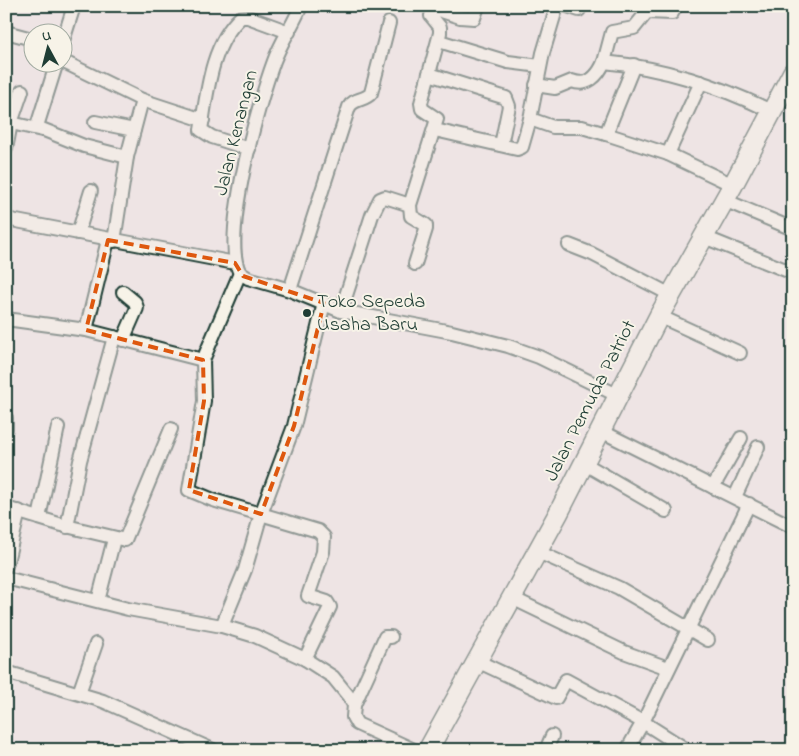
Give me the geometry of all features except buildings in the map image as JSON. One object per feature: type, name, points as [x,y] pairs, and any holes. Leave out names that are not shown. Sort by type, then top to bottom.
[{"type":"main road","name":"Jalan Pemuda Patriot","points":[[428,750],[538,552],[585,464],[659,316],[729,193],[793,72]]},
{"type":"street","points":[[69,22],[74,6]]},
{"type":"street","name":"Jalan Kenangan","points":[[237,268],[236,217],[262,93],[275,58],[302,6]]},
{"type":"street","points":[[415,264],[426,225],[411,216],[410,205],[437,119],[422,109],[421,103],[439,40],[440,27],[432,20],[433,7],[460,17],[474,18],[478,6]]},
{"type":"street","points":[[435,130],[517,149],[522,147],[540,66],[557,6]]},
{"type":"street","points":[[567,6],[579,10],[580,6]]},
{"type":"street","points":[[536,85],[555,88],[572,81],[582,84],[587,83],[599,72],[604,62],[612,32],[634,28],[647,12],[672,13],[676,6]]},
{"type":"street","points":[[249,149],[212,137],[201,130],[208,87],[220,47],[224,38],[241,17],[248,17],[289,32]]},
{"type":"street","points":[[290,290],[349,107],[352,102],[368,97],[371,93],[389,23]]},
{"type":"street","points":[[6,32],[22,36]]},
{"type":"street","points":[[439,40],[508,62],[540,66]]},
{"type":"street","points":[[604,62],[652,67],[701,82],[771,111]]},
{"type":"street","points":[[606,134],[634,65]]},
{"type":"street","points":[[72,66],[142,100],[203,120]]},
{"type":"street","points":[[42,130],[38,123],[54,72]]},
{"type":"street","points":[[429,74],[506,98],[509,106],[501,145]]},
{"type":"street","points":[[668,154],[701,82]]},
{"type":"street","points":[[6,149],[11,123],[22,91]]},
{"type":"street","points":[[86,330],[111,240],[127,157],[142,100]]},
{"type":"street","points":[[508,113],[530,117],[553,127],[582,127],[668,154],[729,193],[793,230]]},
{"type":"street","points":[[95,122],[134,130]]},
{"type":"street","points":[[11,123],[42,130],[84,146],[127,157]]},
{"type":"street","points":[[78,233],[91,191]]},
{"type":"street","points":[[341,311],[372,215],[380,199],[385,197],[410,205]]},
{"type":"street","points":[[6,219],[237,268],[248,278],[290,290],[341,311],[452,332],[508,346],[540,357],[619,396]]},
{"type":"street","points":[[704,238],[793,273]]},
{"type":"street","points":[[569,245],[592,254],[671,295]]},
{"type":"street","points":[[237,268],[203,360],[204,401],[188,490],[318,531],[324,537],[323,552],[308,596],[327,602],[330,607],[305,659]]},
{"type":"street","points":[[67,527],[80,462],[119,339],[138,308],[136,302],[122,292]]},
{"type":"street","points":[[222,626],[245,570],[261,514],[294,426],[324,303]]},
{"type":"street","points":[[659,316],[740,353]]},
{"type":"street","points":[[6,319],[86,330],[203,360]]},
{"type":"street","points":[[6,418],[6,429]]},
{"type":"street","points":[[39,518],[58,427]]},
{"type":"street","points":[[6,566],[12,510],[67,527],[125,540],[129,536],[171,429]]},
{"type":"street","points":[[601,431],[793,527]]},
{"type":"street","points":[[713,487],[741,438]]},
{"type":"street","points":[[735,497],[758,447]]},
{"type":"street","points":[[585,464],[666,511]]},
{"type":"street","points":[[627,750],[643,722],[748,504]]},
{"type":"street","points":[[98,601],[114,539]]},
{"type":"street","points":[[538,552],[619,588],[708,640]]},
{"type":"street","points":[[6,578],[98,601],[222,626],[255,636],[305,659],[340,683],[354,705]]},
{"type":"street","points":[[512,598],[624,652],[668,668]]},
{"type":"street","points":[[391,637],[385,637],[354,705],[353,717],[357,724],[414,750]]},
{"type":"street","points":[[79,693],[96,644]]},
{"type":"street","points":[[477,661],[556,698],[566,680],[643,722],[687,750]]},
{"type":"street","points":[[6,672],[103,701],[213,750]]},
{"type":"street","points":[[546,750],[552,736]]},
{"type":"highlighted area","points":[[108,240],[235,263],[243,276],[324,303],[294,426],[261,514],[189,490],[204,401],[203,360],[86,330]]},
{"type":"place","name":"Toko Sepeda Usaha Baru","points":[[307,313]]}]
